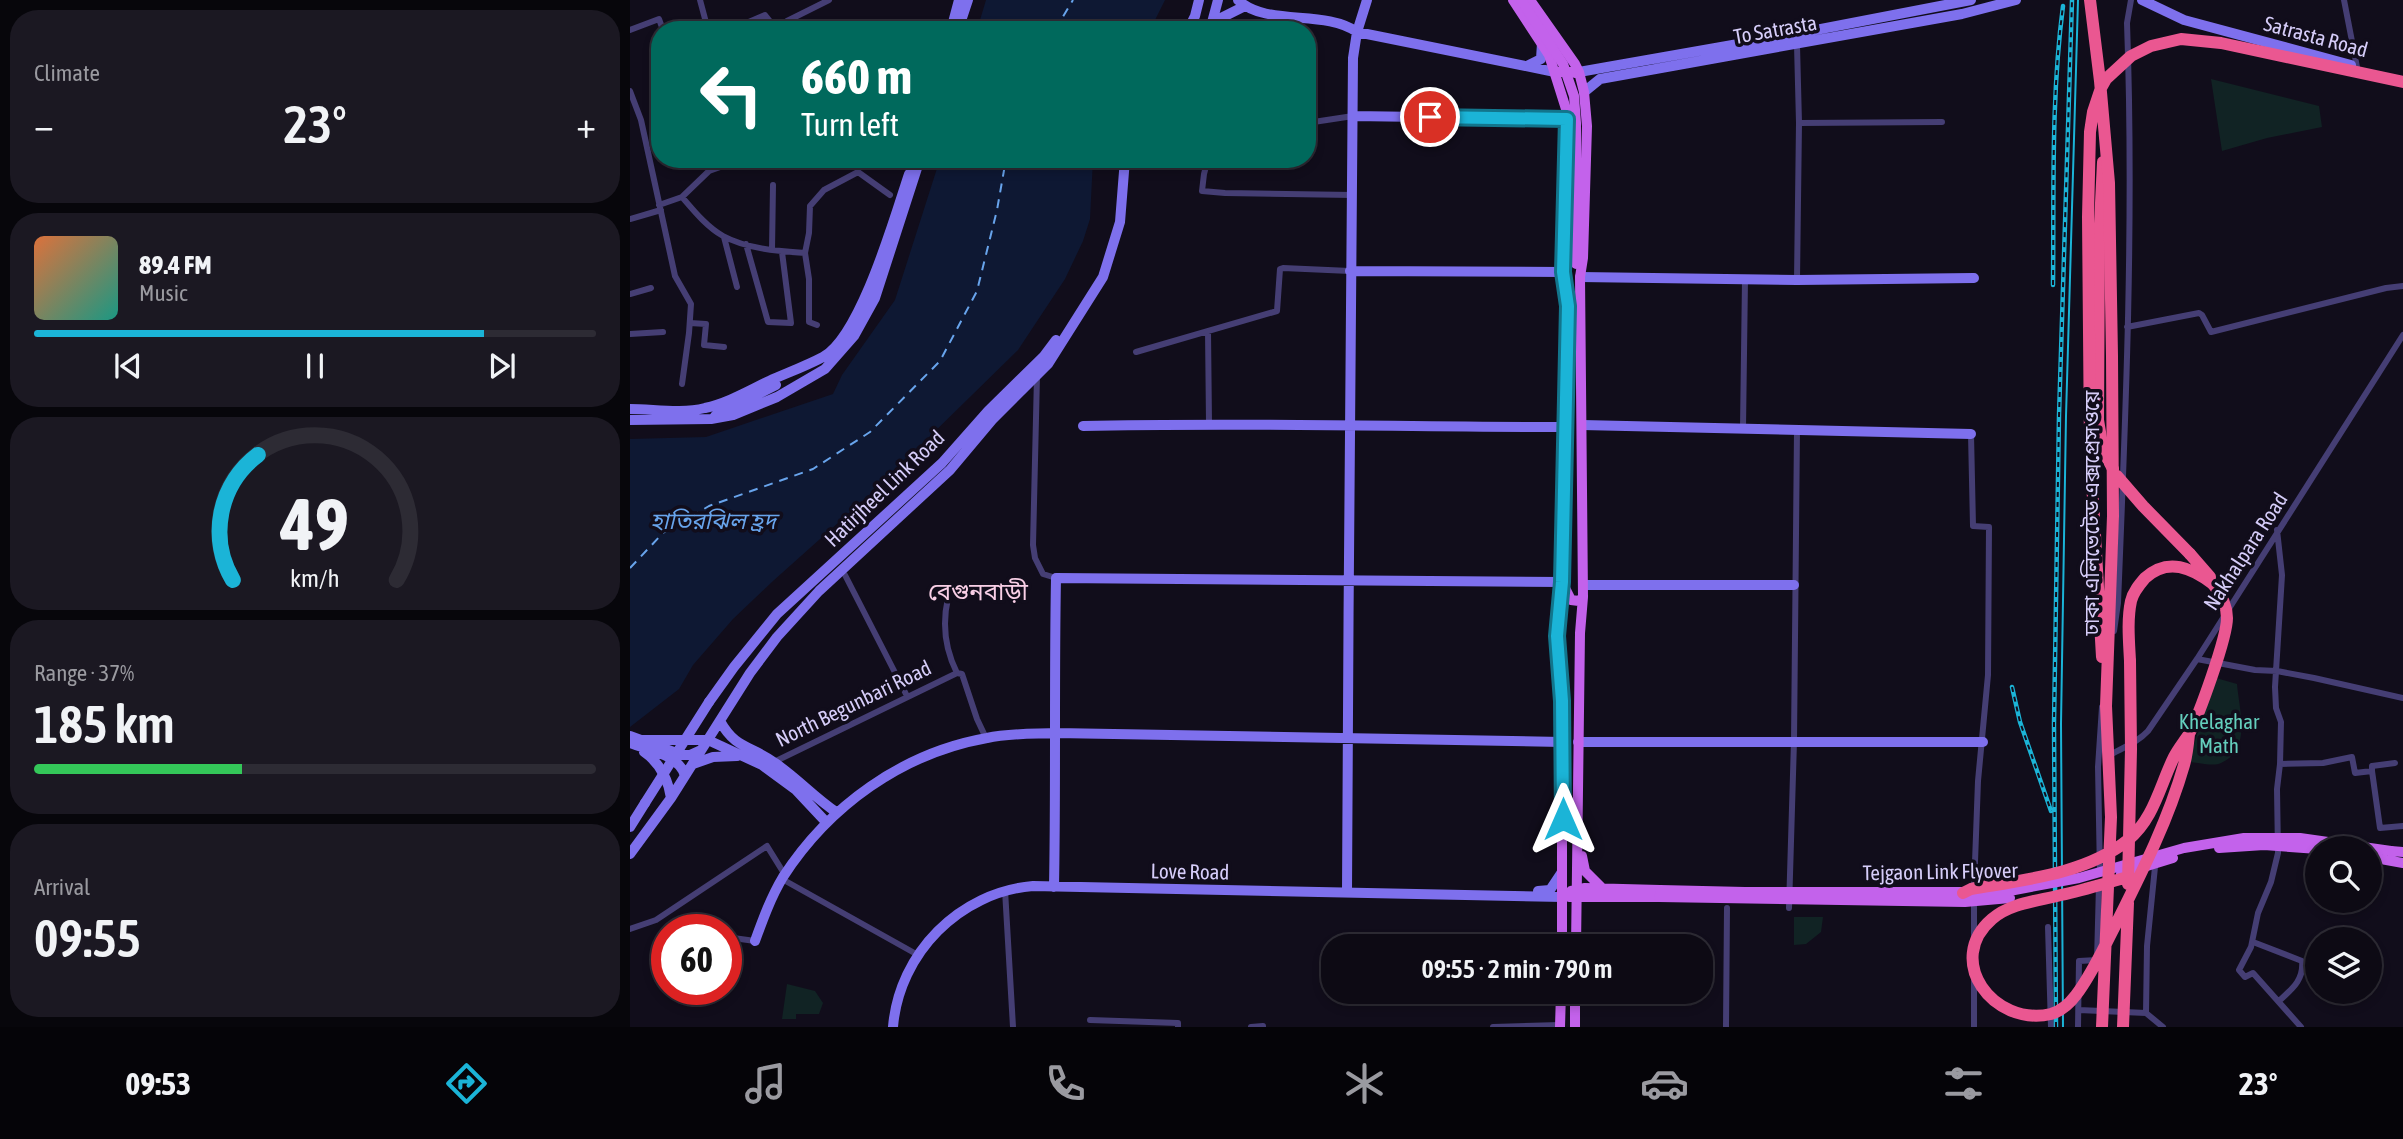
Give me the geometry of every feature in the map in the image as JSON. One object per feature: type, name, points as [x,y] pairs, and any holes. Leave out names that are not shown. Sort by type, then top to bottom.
[{"type":"highway","name":"ঢাকা এলিভেটেড এক্সপ্রেসওয়ে","points":[[2090,0],[2105,145],[2110,226],[2113,516],[2106,706],[2111,817],[2102,1027]]},
{"type":"highway","points":[[2106,706],[2094,546],[2090,447],[2088,230],[2090,132],[2101,88],[2119,67],[2143,50],[2170,40],[2197,39],[2403,80]]},
{"type":"highway","points":[[2105,145],[2099,244],[2097,412],[2101,442],[2117,476],[2206,570],[2225,604],[2227,626],[2189,734],[2185,765],[2153,848],[2144,868],[2139,878],[2094,967],[2076,995],[2054,1013],[2033,1018],[2010,1014],[1987,999],[1977,983],[1973,957],[1979,936],[1989,921],[2012,907],[2128,877],[2139,872],[2153,866]]},
{"type":"highway","points":[[2123,1027],[2131,763],[2131,601],[2134,592],[2149,575],[2163,567],[2184,567],[2213,584]]},
{"type":"highway","points":[[1963,893],[1971,889],[2045,875],[2111,853],[2130,839],[2150,813],[2175,756],[2189,734]]},
{"type":"main road","points":[[1513,0],[1542,43],[1550,60],[1562,90],[1566,114],[1563,272],[1568,306],[1562,582],[1557,636],[1562,701],[1562,934]]},
{"type":"main road","points":[[1521,0],[1563,64],[1573,88],[1576,122],[1576,264],[1580,277]]},
{"type":"main road","points":[[1530,0],[1579,72],[1587,126],[1583,258],[1580,277],[1583,591],[1580,633],[1576,934]]},
{"type":"main road","points":[[1550,60],[1566,52]]},
{"type":"main road","points":[[1555,72],[1579,72]]},
{"type":"main road","points":[[1562,90],[1566,78],[1579,72]]},
{"type":"main road","points":[[1566,114],[1584,92]]},
{"type":"main road","points":[[1562,582],[1571,600],[1578,601],[1583,591]]},
{"type":"main road","points":[[1559,615],[1572,613],[1580,633]]},
{"type":"main road","points":[[1576,912],[1604,892],[1584,871],[1582,827],[1577,820]]},
{"type":"main road","name":"Tejgaon Link Flyover","points":[[1576,893],[2004,892],[2040,887],[2184,848],[2244,838],[2300,838],[2395,855]]},
{"type":"main road","name":"Tejgaon Link Flyover","points":[[1660,893],[1850,901],[1991,901],[2080,886],[2188,854],[2221,848],[2264,845],[2305,848]]},
{"type":"main road","points":[[2395,855],[2403,863]]},
{"type":"main road","points":[[1563,897],[1576,893]]},
{"type":"main road","points":[[1560,1026],[1561,1004]]},
{"type":"main road","points":[[1574,1027],[1575,1004]]},
{"type":"street","points":[[706,21],[700,1],[710,0]]},
{"type":"street","points":[[787,21],[829,0]]},
{"type":"street","points":[[953,21],[959,0]]},
{"type":"street","points":[[961,21],[968,0]]},
{"type":"street","points":[[1192,21],[1199,0]]},
{"type":"street","points":[[1213,21],[1218,0]]},
{"type":"street","points":[[1347,892],[1353,58],[1357,32],[1367,0]]},
{"type":"street","points":[[1579,72],[1796,40],[1971,0]]},
{"type":"street","name":"To Satrasta","points":[[1584,92],[1600,79],[1796,40],[1962,14],[2016,0]]},
{"type":"street","points":[[2078,1027],[2079,961],[2097,960],[2100,876],[2099,723],[2118,604],[2127,327],[2127,23],[2131,0]]},
{"type":"street","name":"Satrasta Road","points":[[2142,0],[2185,20],[2403,80]]},
{"type":"street","points":[[2344,0],[2357,67]]},
{"type":"street","points":[[1219,21],[1242,3],[1272,14],[1341,24],[1357,32],[1555,72]]},
{"type":"street","points":[[1959,3],[1962,14]]},
{"type":"street","points":[[1341,24],[1353,20],[1363,12]]},
{"type":"street","points":[[751,21],[765,15],[770,21]]},
{"type":"street","points":[[630,30],[651,22]]},
{"type":"street","points":[[1796,40],[1799,123],[1797,280]]},
{"type":"street","points":[[1523,67],[1534,65],[1541,60],[1542,43]]},
{"type":"street","points":[[630,91],[641,120],[651,166]]},
{"type":"street","points":[[1316,122],[1353,116],[1550,119],[1566,114]]},
{"type":"street","points":[[1799,123],[1942,122]]},
{"type":"street","points":[[651,168],[675,276],[691,304],[682,384]]},
{"type":"street","points":[[630,219],[682,197],[709,171],[718,168]]},
{"type":"street","points":[[711,419],[733,405],[813,367],[847,332],[881,259],[910,168]]},
{"type":"street","points":[[630,420],[711,419],[745,411],[815,376],[840,355],[860,327],[875,298],[917,168]]},
{"type":"street","name":"Hatirjheel Link Road","points":[[630,827],[709,702],[777,614],[917,487],[1044,356],[1101,270],[1117,215],[1122,168]]},
{"type":"street","name":"Hatirjheel Link Road","points":[[722,717],[750,673],[798,613],[886,527],[950,470],[992,420],[1052,358],[1100,283],[1114,245],[1122,212],[1123,168]]},
{"type":"street","points":[[1205,168],[1202,191],[1353,195]]},
{"type":"street","points":[[817,325],[809,322],[806,253],[810,206],[824,190],[859,172],[890,195]]},
{"type":"street","points":[[772,250],[773,185]]},
{"type":"street","points":[[682,197],[704,221],[724,237],[782,252],[806,253]]},
{"type":"street","points":[[724,237],[737,287]]},
{"type":"street","points":[[746,244],[768,321],[791,323],[782,252]]},
{"type":"street","points":[[1136,352],[1278,311],[1279,278],[1283,268],[1563,272]]},
{"type":"street","points":[[1580,277],[1797,280],[1974,278]]},
{"type":"street","points":[[1742,428],[1745,279]]},
{"type":"street","points":[[2127,327],[2199,313],[2211,332],[2403,286]]},
{"type":"street","points":[[630,293],[651,288]]},
{"type":"street","points":[[690,323],[706,324],[704,345],[724,347]]},
{"type":"street","points":[[1208,331],[1209,423]]},
{"type":"street","points":[[630,334],[663,332]]},
{"type":"street","name":"Nakhalpara Road","points":[[2098,767],[2102,759],[2139,741],[2197,659],[2403,335]]},
{"type":"street","points":[[630,409],[686,411],[706,408],[824,357]]},
{"type":"street","points":[[1038,374],[1034,545],[1035,558],[1043,574],[1056,578],[1562,582]]},
{"type":"street","points":[[1083,426],[1209,423],[1351,427],[1565,427]]},
{"type":"street","points":[[1582,425],[1971,434],[1973,526],[1989,527],[1988,675],[1978,781],[1974,1027]]},
{"type":"street","points":[[1789,908],[1794,741],[1797,430]]},
{"type":"street","points":[[2277,530],[2282,575],[2276,708],[2281,722],[2277,789],[2278,853],[2271,882],[2258,913],[2253,942],[2239,970],[2245,977],[2253,973],[2301,1027]]},
{"type":"street","points":[[845,575],[907,696]]},
{"type":"street","points":[[1054,887],[1056,733],[1053,704],[1056,578]]},
{"type":"street","points":[[1583,591],[1794,585]]},
{"type":"street","points":[[948,598],[945,621],[947,654],[957,673]]},
{"type":"street","points":[[2197,659],[2255,670],[2277,671],[2403,698]]},
{"type":"street","name":"North Begunbari Road","points":[[774,762],[957,673],[962,674],[986,738]]},
{"type":"street","points":[[630,854],[671,798],[722,717]]},
{"type":"street","points":[[722,717],[727,735],[734,741],[774,762],[836,813]]},
{"type":"street","points":[[742,939],[755,941],[784,877],[826,822],[850,801],[902,768],[934,754],[986,738],[1056,733],[1562,742]]},
{"type":"street","points":[[635,741],[693,740],[710,736],[741,756],[775,772],[826,822]]},
{"type":"street","points":[[635,741],[682,755],[701,750]]},
{"type":"street","points":[[635,741],[675,761],[682,767],[685,776]]},
{"type":"street","points":[[635,741],[654,759],[665,776],[671,798]]},
{"type":"street","points":[[1578,742],[1983,742]]},
{"type":"street","points":[[692,764],[713,757],[741,756]]},
{"type":"street","points":[[2280,764],[2323,763],[2353,757],[2355,773],[2372,771]]},
{"type":"street","points":[[2395,763],[2372,766],[2372,771],[2380,828],[2403,826]]},
{"type":"street","points":[[817,799],[835,803],[850,801]]},
{"type":"street","points":[[2100,876],[2188,851],[2276,842]]},
{"type":"street","points":[[630,929],[656,920],[767,846],[784,877],[918,955]]},
{"type":"street","points":[[2146,1013],[2147,947],[2153,866]]},
{"type":"street","points":[[1483,895],[1500,890],[1548,891],[1563,870]]},
{"type":"street","name":"Love Road","points":[[894,1027],[900,996],[918,955],[928,940],[955,915],[1005,890],[1033,886],[1563,897]]},
{"type":"street","points":[[1005,890],[1013,1027]]},
{"type":"street","points":[[1726,1027],[1727,908]]},
{"type":"street","points":[[2048,927],[2051,1027]]},
{"type":"street","points":[[2253,942],[2302,961],[2303,971],[2297,985],[2279,1001]]},
{"type":"street","points":[[2079,1010],[2146,1013],[2163,1027]]},
{"type":"street","points":[[1090,1020],[1178,1023],[1178,1027]]},
{"type":"street","points":[[1251,1027],[1263,1026]]},
{"type":"street","points":[[1493,1027],[1560,1026]]},
{"type":"green space","points":[[2211,79],[2319,106],[2322,127],[2267,138],[2222,151]]},
{"type":"green space","name":"Khelaghar Math","points":[[2216,678],[2237,684],[2241,728],[2237,749],[2231,757],[2218,764],[2188,762]]},
{"type":"green space","points":[[1794,917],[1823,917],[1821,932],[1806,944],[1794,945]]},
{"type":"green space","points":[[787,984],[815,991],[823,1003],[819,1014],[796,1014],[796,1019],[782,1019]]},
{"type":"water","points":[[986,0],[1165,0],[1154,21],[980,21]]},
{"type":"water","name":"হাতিরঝিল হ্রদ","points":[[937,168],[1093,168],[1090,219],[1083,241],[1065,279],[1018,350],[876,489],[733,619],[693,665],[679,689],[630,727],[630,439],[706,437],[833,394],[842,375],[895,300]]},
{"type":"ferry route","points":[[1060,21],[1073,0]]},
{"type":"ferry route","points":[[630,568],[663,533],[709,506],[813,469],[870,432],[940,361],[977,291],[1004,168]]},
{"type":"tram line","points":[[2063,1027],[2061,724],[2066,416],[2078,0]]},
{"type":"railway","points":[[2056,1027],[2054,724],[2059,416],[2072,0]]},
{"type":"railway","points":[[2053,285],[2055,110],[2063,6]]},
{"type":"railway","points":[[2012,687],[2020,722],[2051,811]]},
{"type":"district","name":"বেগুনবাড়ী","points":[[978,591]]},
{"type":"route","points":[[1430,117],[1567,119],[1563,272],[1568,306],[1562,582],[1557,623],[1562,701],[1563,819]]}]
